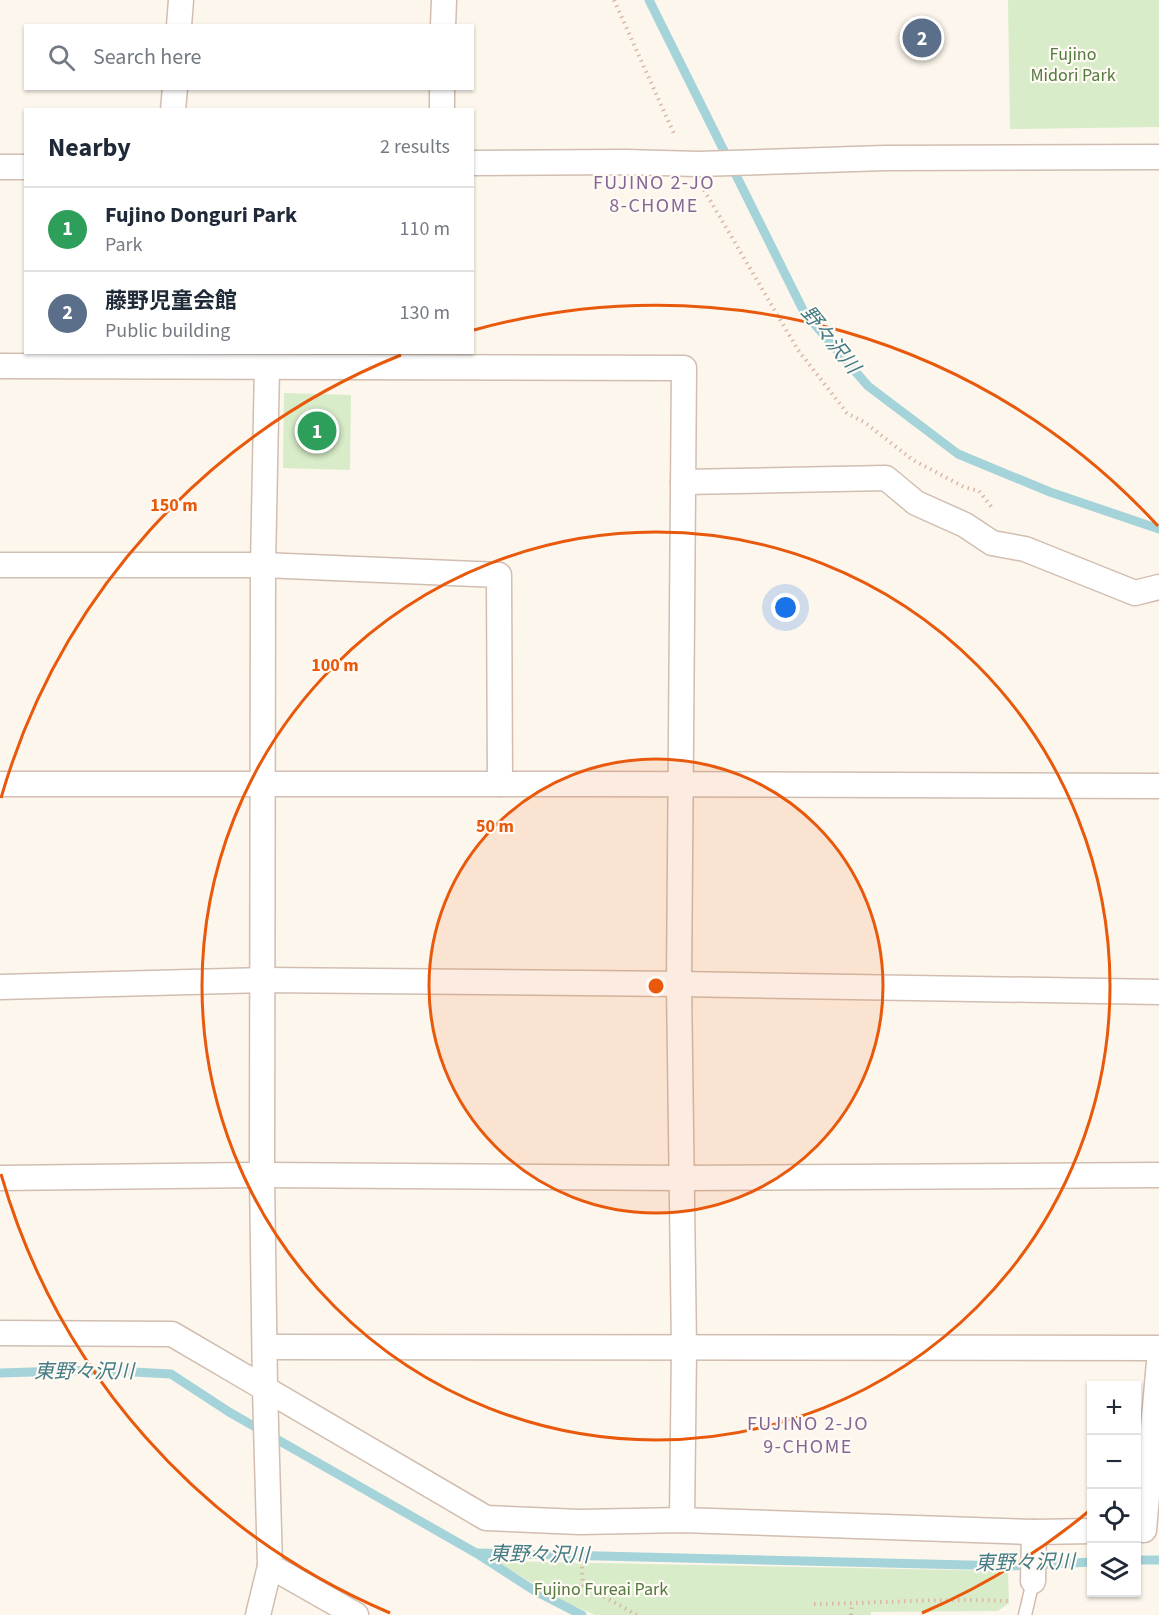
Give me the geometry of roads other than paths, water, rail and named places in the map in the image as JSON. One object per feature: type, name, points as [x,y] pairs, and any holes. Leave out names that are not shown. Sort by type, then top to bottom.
[{"type":"street","points":[[179,24],[181,0]]},
{"type":"street","points":[[443,24],[444,0]]},
{"type":"street","points":[[173,108],[175,90]]},
{"type":"street","points":[[442,90],[442,108]]},
{"type":"street","points":[[474,163],[693,164],[885,158],[1159,157]]},
{"type":"street","points":[[0,167],[24,167]]},
{"type":"street","points":[[0,366],[171,359],[267,367],[684,368],[679,984],[684,1348],[682,1520]]},
{"type":"street","points":[[258,1615],[270,1566],[262,1175],[263,564],[267,367]]},
{"type":"street","points":[[683,482],[886,478],[916,503],[965,525],[992,543],[1025,549],[1135,593],[1159,587]]},
{"type":"street","points":[[0,565],[263,564],[499,575],[500,784]]},
{"type":"street","points":[[0,784],[1159,786]]},
{"type":"street","points":[[0,987],[264,980],[1159,992]]},
{"type":"street","points":[[0,1178],[262,1175],[682,1178],[1159,1175]]},
{"type":"street","points":[[0,1333],[172,1334],[486,1518],[580,1522],[682,1520],[1034,1539],[1087,1532]]},
{"type":"street","points":[[265,1347],[1159,1348]]},
{"type":"street","points":[[1141,1530],[1144,1530],[1159,1362]]},
{"type":"street","points":[[1030,1592],[1034,1539]]},
{"type":"street","points":[[270,1566],[356,1615]]},
{"type":"lane","points":[[1025,1615],[1030,1592]]},
{"type":"waterway","name":"野々沢川","points":[[649,0],[804,312],[868,386],[958,454],[1050,492],[1159,529]]},
{"type":"waterway","name":"東野々沢川","points":[[0,1373],[97,1370],[171,1374],[229,1412],[476,1553],[535,1591],[582,1615]]},
{"type":"waterway","name":"東野々沢川","points":[[479,1553],[1009,1566],[1087,1562]]},
{"type":"waterway","name":"東野々沢川","points":[[1141,1560],[1159,1560]]},
{"type":"place","name":"藤野児童会館","points":[[922,38]]},
{"type":"place","name":"Fujino Donguri Park","points":[[317,431]]},
{"type":"district","name":"FUJINO 2-JO 8-CHOME","points":[[654,194]]},
{"type":"district","name":"FUJINO 2-JO 9-CHOME","points":[[808,1436]]},
{"type":"park label","name":"Fujino Midori Park","points":[[1073,64]]},
{"type":"park label","name":"Fujino Fureai Park","points":[[601,1589]]}]
